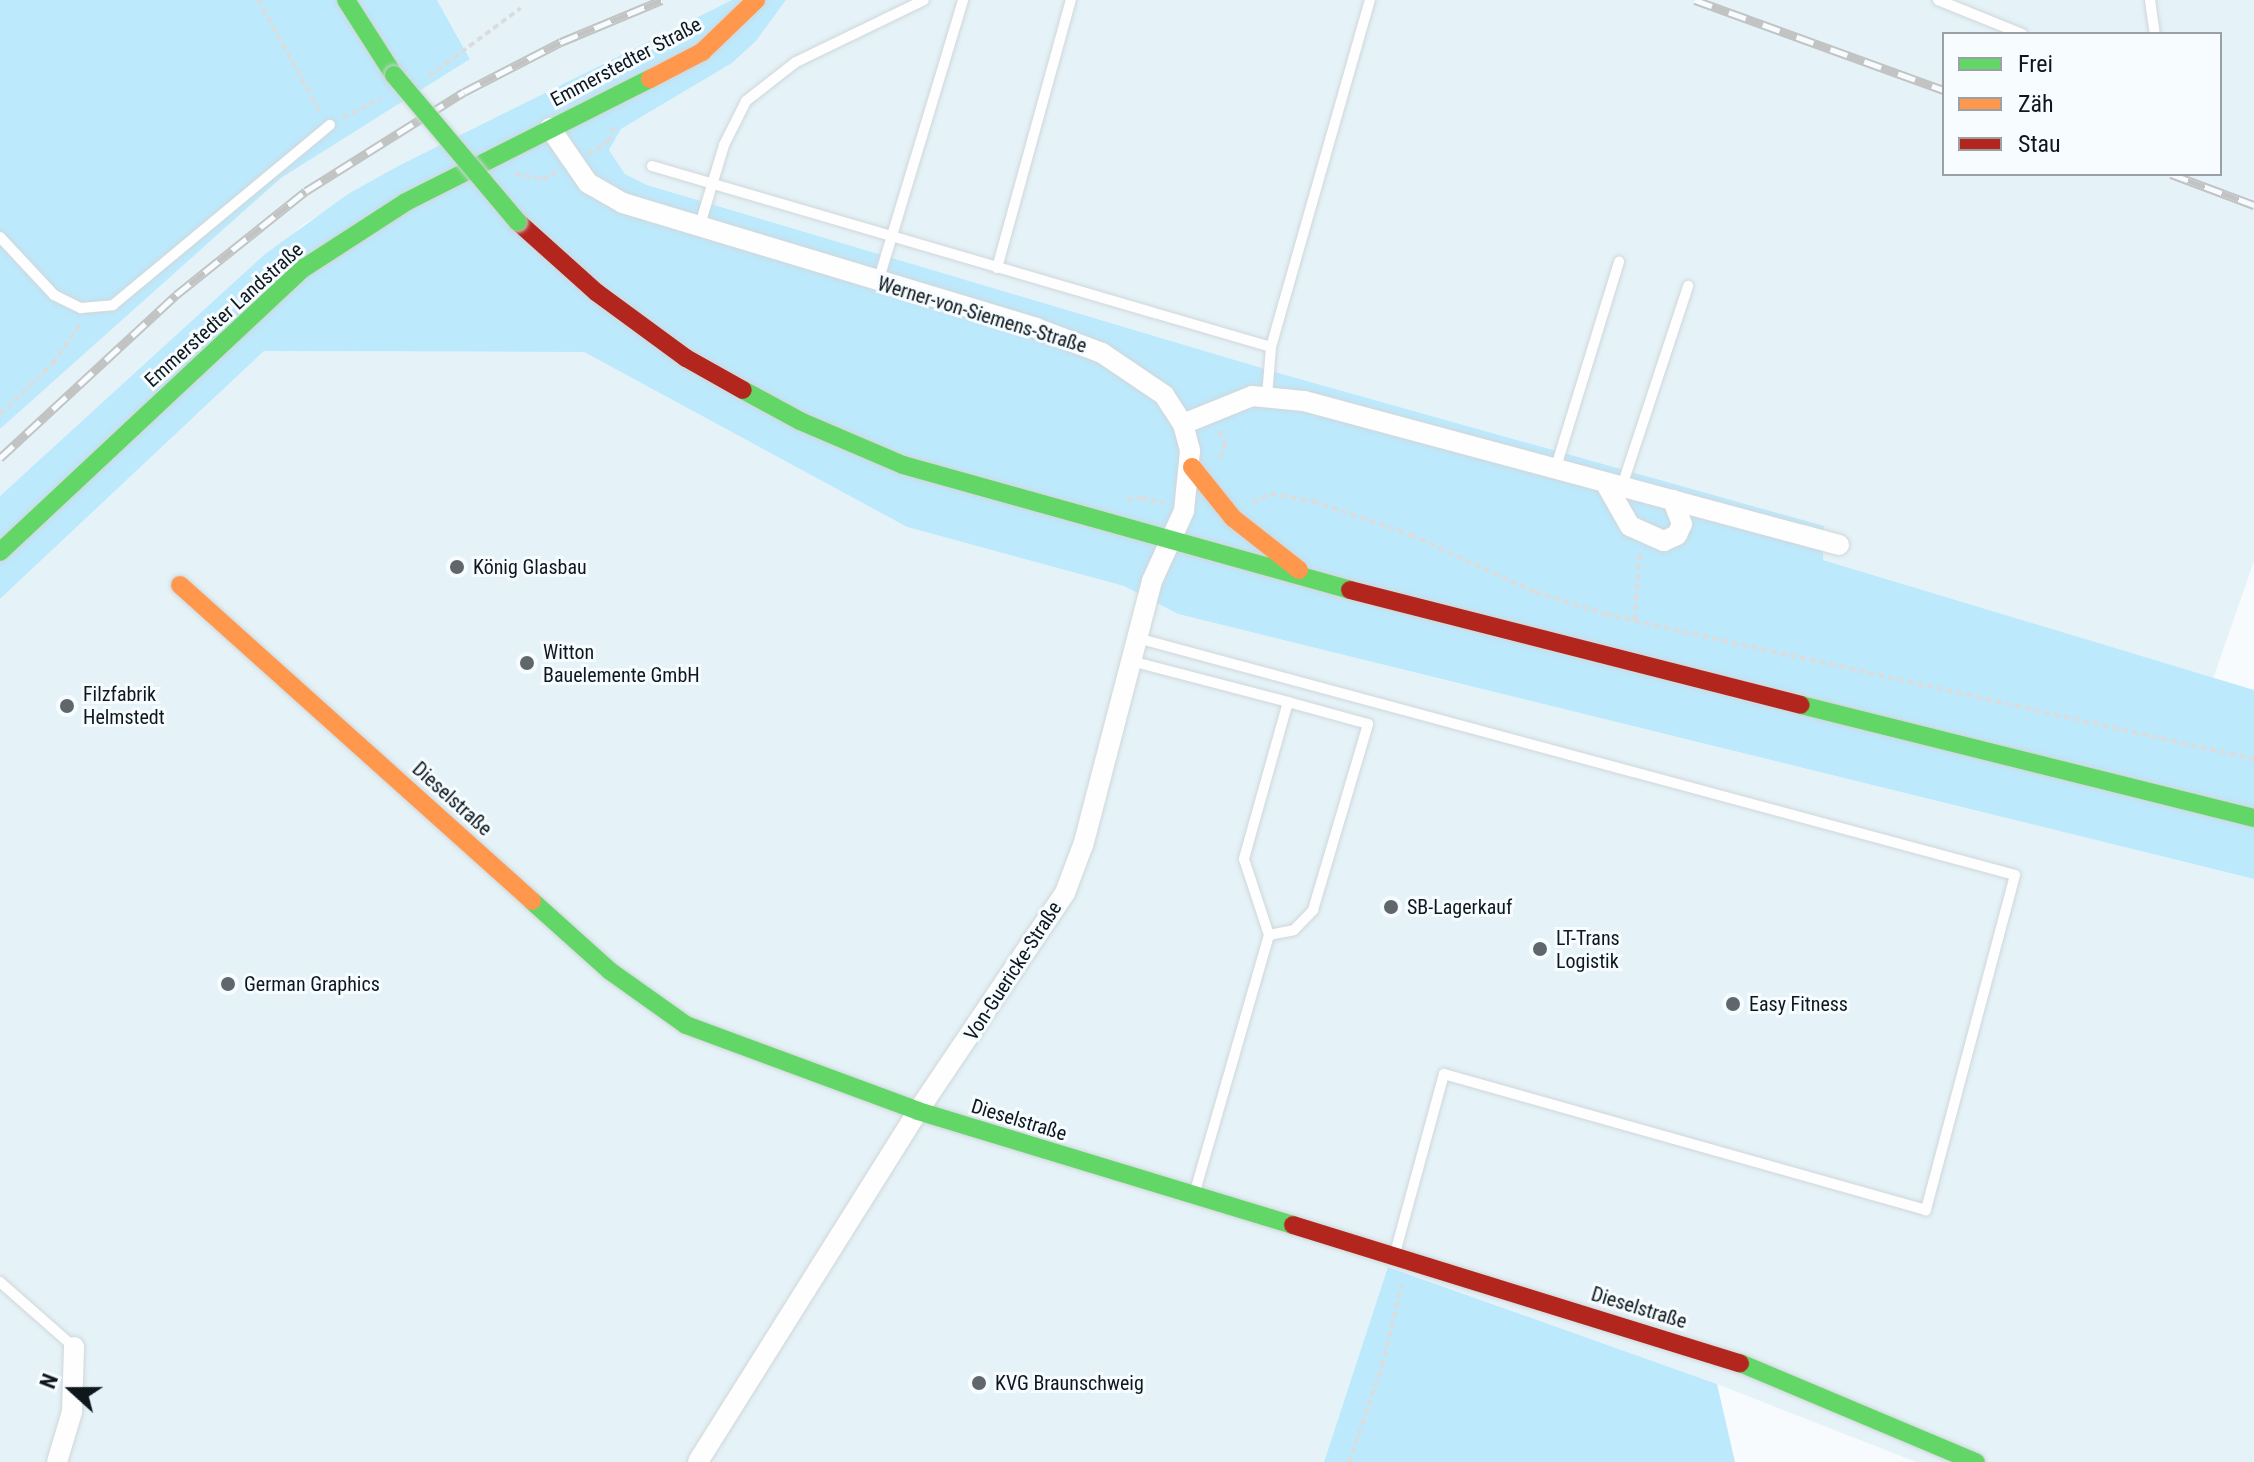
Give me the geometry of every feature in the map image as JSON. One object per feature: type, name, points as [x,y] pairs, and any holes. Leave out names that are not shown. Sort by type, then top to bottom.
[{"type":"main road","points":[[346,0],[394,75],[518,222],[641,327],[800,421],[969,486],[1318,583],[2254,818]]},
{"type":"main road","name":"Emmerstedter Straße","points":[[550,128],[702,52],[756,0]]},
{"type":"main road","name":"Emmerstedter Landstraße","points":[[0,552],[304,268],[406,202],[550,128]]},
{"type":"main road","points":[[1192,467],[1230,516],[1318,583]]},
{"type":"main road","name":"Dieselstraße","points":[[180,585],[658,1008],[686,1025],[918,1111],[1725,1357],[1976,1462]]},
{"type":"street","name":"Werner-von-Siemens-Straße","points":[[550,128],[573,163],[606,195],[699,230],[1036,328],[1102,353],[1156,387],[1183,424]]},
{"type":"street","points":[[1183,424],[1209,409],[1267,396],[1839,545]]},
{"type":"street","name":"Von-Guericke-Straße","points":[[698,1462],[918,1111],[1065,893],[1083,845],[1137,638],[1169,542],[1184,511],[1192,467],[1183,424]]},
{"type":"street","points":[[1614,485],[1630,526],[1664,541],[1677,535],[1681,512],[1673,500]]},
{"type":"street","points":[[57,1462],[72,1412],[74,1347]]},
{"type":"lane","points":[[699,230],[715,185],[724,145],[746,101],[796,62],[924,0]]},
{"type":"lane","points":[[878,283],[963,0]]},
{"type":"lane","points":[[997,268],[1071,0]]},
{"type":"lane","points":[[1267,396],[1271,347],[1370,0]]},
{"type":"lane","points":[[1938,0],[2017,32]]},
{"type":"lane","points":[[2150,0],[2155,32]]},
{"type":"lane","points":[[0,237],[54,295],[87,308],[113,305],[132,293],[254,183],[330,125]]},
{"type":"lane","points":[[652,166],[891,239],[1271,347]]},
{"type":"lane","points":[[1555,471],[1619,262]]},
{"type":"lane","points":[[1614,485],[1688,286]]},
{"type":"lane","points":[[1137,638],[2015,875],[1926,1210],[1444,1074],[1401,1256]]},
{"type":"lane","points":[[1131,661],[1368,724],[1313,910],[1294,930],[1269,935]]},
{"type":"lane","points":[[1193,1197],[1269,935],[1244,859],[1288,702]]},
{"type":"lane","points":[[0,1282],[74,1347]]},
{"type":"path","points":[[510,174],[543,179],[608,142],[615,123],[628,117]]},
{"type":"path","points":[[0,414],[53,363],[87,308]]},
{"type":"path","points":[[1209,409],[1225,443],[1223,474]]},
{"type":"path","points":[[1230,516],[1271,494],[1313,501],[1411,535],[1535,592],[1634,620],[2254,759]]},
{"type":"path","points":[[1119,501],[1141,497],[1184,511]]},
{"type":"path","points":[[1630,526],[1642,556],[1634,620]]},
{"type":"path","points":[[1349,1462],[1382,1366],[1401,1256]]},
{"type":"shaded area","points":[[0,0],[437,0],[470,59],[281,178],[0,429]]},
{"type":"shaded area","points":[[437,0],[732,0],[400,165],[304,224],[0,496],[0,429],[18,412],[281,178],[470,58]]},
{"type":"shaded area","points":[[732,0],[786,0],[756,41],[732,63],[621,129],[609,150],[625,174],[647,185],[1282,374],[1824,526],[1823,560],[2254,690],[2254,879],[1178,614],[1124,586],[907,527],[584,352],[264,351],[0,599],[0,496],[265,254],[348,194],[400,165]]},
{"type":"shaded area","points":[[786,0],[2254,0],[2254,561],[2213,679],[1823,560],[1824,526],[1282,374],[647,185],[625,174],[609,150],[621,129],[732,63],[756,41]]},
{"type":"shaded area","points":[[264,351],[584,352],[907,527],[1124,586],[1178,614],[2254,879],[2254,1462],[1916,1462],[1717,1384],[1389,1267],[1324,1462],[0,1462],[0,599]]},
{"type":"shaded area","points":[[1388,1267],[1717,1384],[1735,1462],[1324,1462]]},
{"type":"railway","points":[[0,458],[176,295],[306,191],[464,92],[561,42],[662,0]]},
{"type":"railway","points":[[1695,0],[1942,89]]},
{"type":"railway","points":[[2176,176],[2254,205]]},
{"type":"traffic: fast","points":[[346,0],[394,75]]},
{"type":"traffic: fast","points":[[394,75],[518,222]]},
{"type":"traffic: fast","points":[[0,552],[304,268],[406,202],[650,79]]},
{"type":"traffic: fast","points":[[743,390],[800,421],[903,465],[1350,590]]},
{"type":"traffic: fast","points":[[1801,705],[2254,818]]},
{"type":"traffic: fast","points":[[532,901],[610,971],[686,1025],[918,1111],[1293,1225]]},
{"type":"traffic: fast","points":[[1740,1363],[1976,1462]]},
{"type":"traffic: slow","points":[[650,79],[702,52],[756,0]]},
{"type":"traffic: slow","points":[[1192,467],[1233,518],[1299,570]]},
{"type":"traffic: slow","points":[[180,585],[532,901]]},
{"type":"traffic: jam","points":[[518,222],[596,292],[686,358],[743,390]]},
{"type":"traffic: jam","points":[[1350,590],[1801,705]]},
{"type":"traffic: jam","points":[[1293,1225],[1740,1363]]},
{"type":"place","name":"König Glasbau","points":[[457,567]]},
{"type":"place","name":"Witton Bauelemente GmbH","points":[[527,663]]},
{"type":"place","name":"Filzfabrik Helmstedt","points":[[67,706]]},
{"type":"place","name":"SB-Lagerkauf","points":[[1391,907]]},
{"type":"place","name":"LT-Trans Logistik","points":[[1540,949]]},
{"type":"place","name":"German Graphics","points":[[228,984]]},
{"type":"place","name":"Easy Fitness","points":[[1733,1004]]},
{"type":"place","name":"KVG Braunschweig","points":[[979,1383]]}]
